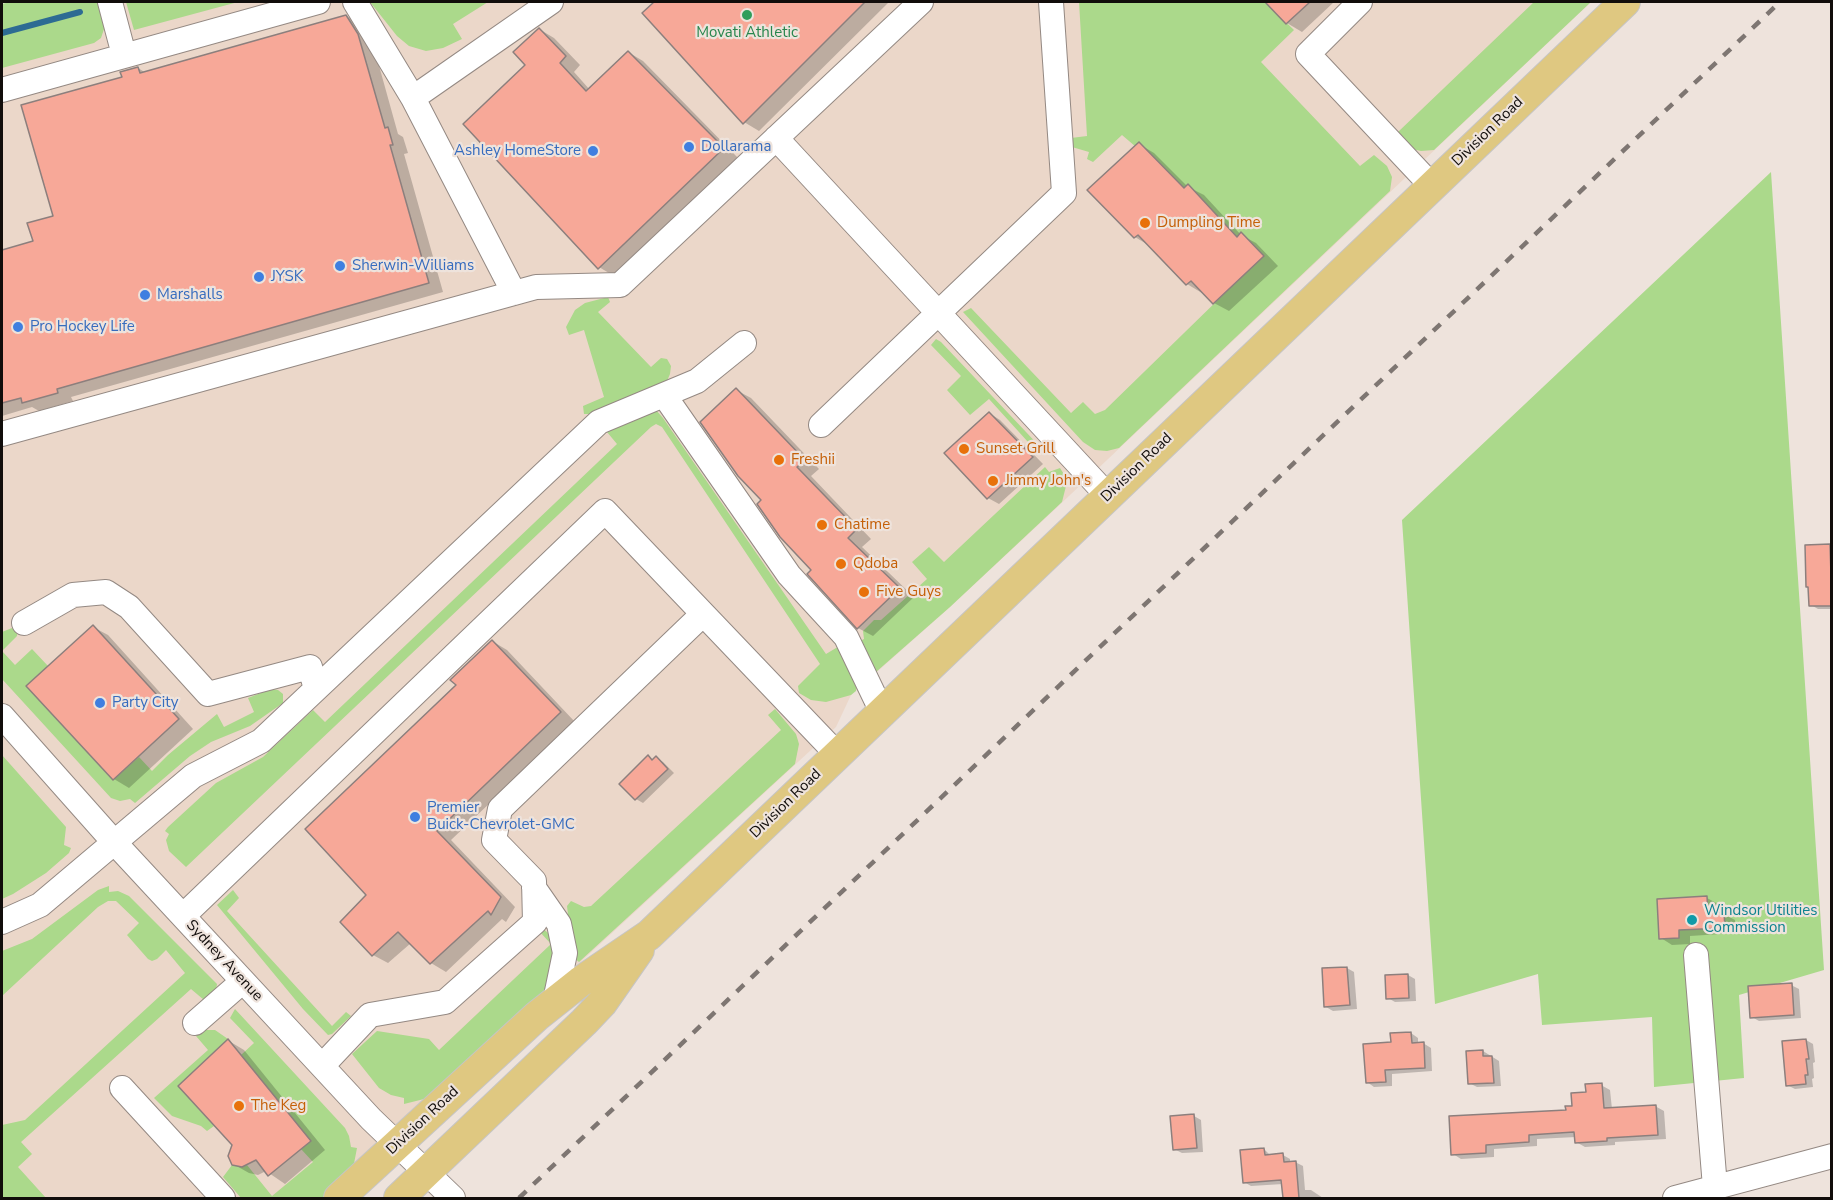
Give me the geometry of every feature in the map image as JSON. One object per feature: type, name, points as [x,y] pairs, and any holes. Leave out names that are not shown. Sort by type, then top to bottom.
[{"type":"main road","name":"Division Road","points":[[339,1198],[520,1030],[555,1001],[649,935],[1625,2]]},
{"type":"main road","name":"Division Road","points":[[399,1198],[584,1022],[614,986],[649,935]]},
{"type":"street","points":[[110,2],[124,55]]},
{"type":"street","points":[[2,90],[318,2]]},
{"type":"street","points":[[355,2],[413,98],[514,293]]},
{"type":"street","points":[[413,98],[551,2]]},
{"type":"street","points":[[2,434],[536,287],[620,285],[921,2]]},
{"type":"street","points":[[821,424],[1064,193],[1051,2]]},
{"type":"street","points":[[1360,2],[1308,54],[1432,186]]},
{"type":"street","points":[[776,138],[1108,495]]},
{"type":"street","points":[[2,922],[40,905],[193,776],[261,741],[599,422],[697,381],[744,343]]},
{"type":"street","points":[[664,395],[789,575],[846,637],[882,712]]},
{"type":"street","points":[[183,916],[605,511],[837,754]]},
{"type":"street","points":[[24,622],[73,595],[106,592],[129,607],[208,694],[310,667],[316,689]]},
{"type":"street","points":[[322,1066],[370,1016],[445,1002],[535,922],[534,881],[494,840],[500,809],[703,614]]},
{"type":"street","name":"Sydney Avenue","points":[[2,716],[114,842],[322,1066],[397,1145],[453,1198]]},
{"type":"street","points":[[534,888],[559,924],[565,953],[555,1001]]},
{"type":"street","points":[[1696,955],[1715,1187]]},
{"type":"street","points":[[195,1023],[243,981]]},
{"type":"street","points":[[122,1088],[223,1198]]},
{"type":"street","points":[[1675,1198],[1832,1156]]},
{"type":"shaded area","points":[[57,2],[1591,2],[1051,513],[851,695],[836,727],[324,1198],[2,1198],[2,16]]},
{"type":"green space","points":[[10,2],[98,2],[105,26],[101,38],[94,43],[2,68],[2,4]]},
{"type":"green space","points":[[126,2],[238,2],[134,30]]},
{"type":"green space","points":[[370,2],[488,2],[453,24],[462,39],[443,48],[426,51],[409,46],[397,36]]},
{"type":"green space","points":[[1079,2],[1265,2],[1294,30],[1261,62],[1360,166],[1374,155],[1387,166],[1392,177],[1390,191],[1119,448],[1107,451],[1095,450],[1083,442],[963,312],[971,308],[1071,413],[1083,402],[1095,414],[1105,410],[1263,256],[1241,233],[1237,237],[1189,185],[1184,188],[1122,135],[1093,162],[1087,159],[1089,152],[1072,147],[1071,138],[1087,136]]},
{"type":"green space","points":[[1534,2],[1591,2],[1434,150],[1412,149],[1398,132]]},
{"type":"green space","points":[[1771,172],[1824,970],[1739,995],[1744,1078],[1654,1087],[1652,1017],[1542,1025],[1538,974],[1435,1004],[1402,520]]},
{"type":"green space","points":[[608,297],[610,302],[598,312],[651,367],[661,358],[667,359],[671,366],[670,374],[667,381],[599,414],[584,414],[583,406],[604,397],[584,330],[569,335],[566,327],[575,310],[585,303]]},
{"type":"green space","points":[[936,339],[1043,450],[1038,453],[989,399],[970,415],[947,390],[961,376],[931,345]]},
{"type":"green space","points":[[655,409],[826,654],[841,645],[857,677],[856,691],[851,695],[826,702],[811,700],[799,693],[798,686],[820,664],[662,427],[656,424],[186,867],[169,851],[166,840],[169,834],[165,831],[216,783],[263,757],[313,710],[325,722],[617,444],[607,432]]},
{"type":"green space","points":[[1045,467],[1049,472],[1060,468],[1065,476],[1066,486],[1062,502],[950,607],[876,672],[860,641],[864,639],[863,631],[874,620],[881,620],[927,579],[912,562],[929,547],[944,562]]},
{"type":"green space","points":[[12,628],[17,630],[17,636],[2,651],[2,632]]},
{"type":"green space","points":[[32,649],[48,666],[27,686],[113,780],[139,757],[152,771],[217,714],[224,727],[254,712],[248,698],[271,689],[278,690],[283,694],[283,703],[250,726],[211,742],[190,756],[135,803],[130,799],[120,801],[111,798],[2,679],[2,651],[15,665]]},
{"type":"green space","points":[[775,709],[796,734],[799,744],[795,764],[579,962],[573,957],[567,906],[571,901],[584,907],[591,906],[781,730],[768,715]]},
{"type":"green space","points":[[2,755],[66,827],[64,845],[71,848],[69,853],[46,873],[2,899]]},
{"type":"green space","points":[[109,886],[109,892],[118,891],[129,896],[217,984],[216,990],[204,1000],[191,989],[21,1142],[32,1154],[18,1167],[46,1198],[2,1198],[2,1125],[25,1120],[185,973],[166,950],[157,959],[152,961],[148,959],[127,935],[139,923],[116,901],[108,901],[98,907],[2,996],[2,951],[32,939],[98,890]]},
{"type":"green space","points":[[233,890],[239,898],[227,911],[332,1026],[346,1012],[351,1016],[332,1034],[328,1035],[303,1009],[217,905]]},
{"type":"green space","points":[[542,928],[557,940],[556,972],[543,996],[432,1097],[404,1104],[404,1098],[391,1095],[379,1088],[352,1054],[377,1031],[429,1039],[439,1050],[551,944],[539,931]]},
{"type":"green space","points":[[235,1009],[345,1128],[351,1147],[357,1148],[352,1174],[324,1198],[241,1198],[223,1177],[232,1165],[242,1167],[247,1165],[272,1196],[313,1162],[301,1149],[241,1055],[254,1043],[230,1018]]},
{"type":"green space","points":[[205,1030],[215,1030],[228,1039],[178,1086],[214,1126],[207,1131],[201,1126],[172,1116],[154,1098],[208,1050],[196,1036]]},
{"type":"building","points":[[654,2],[865,2],[743,124],[642,13]]},
{"type":"building","points":[[1265,2],[1310,2],[1286,24]]},
{"type":"building","points":[[346,15],[358,34],[385,128],[388,127],[393,145],[390,145],[429,283],[57,389],[58,393],[22,403],[21,398],[2,403],[2,250],[33,241],[27,223],[53,216],[21,105],[122,77],[120,72],[138,67],[140,73]]},
{"type":"building","points":[[539,28],[566,56],[560,63],[586,91],[628,51],[724,148],[598,269],[463,124],[525,65],[513,52]]},
{"type":"building","points":[[1139,142],[1184,188],[1188,184],[1237,237],[1241,232],[1264,256],[1213,304],[1191,281],[1186,285],[1138,235],[1134,238],[1087,190]]},
{"type":"building","points":[[736,388],[805,460],[797,467],[857,529],[848,538],[900,588],[857,629],[807,574],[811,570],[780,537],[757,504],[761,500],[738,476],[700,422]]},
{"type":"building","points":[[989,412],[1033,457],[987,499],[944,453]]},
{"type":"building","points":[[1830,544],[1832,606],[1809,606],[1805,545]]},
{"type":"building","points":[[93,625],[179,719],[113,780],[26,686]]},
{"type":"building","points":[[492,640],[561,712],[437,831],[501,897],[491,915],[488,911],[430,964],[398,932],[372,956],[340,922],[366,895],[305,829],[456,685],[450,680]]},
{"type":"building","points":[[648,755],[652,760],[656,756],[668,769],[635,800],[619,784]]},
{"type":"building","name":"Windsor Utilities Commission","points":[[1707,896],[1708,913],[1724,912],[1725,928],[1679,930],[1679,938],[1659,939],[1657,899]]},
{"type":"building","points":[[1347,967],[1350,1005],[1324,1007],[1322,968]]},
{"type":"building","points":[[1408,974],[1409,998],[1386,999],[1385,975]]},
{"type":"building","points":[[1792,983],[1794,1015],[1750,1018],[1748,986]]},
{"type":"building","points":[[1411,1032],[1412,1043],[1424,1042],[1425,1068],[1385,1070],[1386,1082],[1366,1083],[1363,1044],[1391,1042],[1390,1033]]},
{"type":"building","name":"The Keg","points":[[228,1039],[311,1141],[268,1176],[256,1160],[242,1167],[232,1165],[228,1156],[232,1145],[178,1086]]},
{"type":"building","points":[[1806,1039],[1809,1059],[1806,1059],[1808,1075],[1805,1075],[1806,1084],[1786,1086],[1782,1041]]},
{"type":"building","points":[[1483,1050],[1483,1056],[1492,1056],[1494,1083],[1468,1084],[1466,1051]]},
{"type":"building","points":[[1602,1083],[1604,1108],[1656,1105],[1658,1135],[1607,1138],[1607,1141],[1575,1143],[1574,1132],[1529,1135],[1529,1142],[1486,1145],[1486,1153],[1451,1155],[1449,1116],[1566,1110],[1565,1106],[1572,1106],[1571,1093],[1586,1092],[1585,1084]]},
{"type":"building","points":[[1194,1114],[1197,1148],[1173,1150],[1170,1116]]},
{"type":"building","points":[[1264,1148],[1265,1155],[1283,1153],[1284,1162],[1296,1161],[1299,1198],[1283,1198],[1281,1180],[1243,1183],[1240,1150]]},
{"type":"waterway","points":[[2,33],[80,12]]},
{"type":"railway","points":[[519,1198],[1780,2]]},
{"type":"place","name":"Movati Athletic","points":[[747,15]]},
{"type":"place","name":"Dollarama","points":[[689,147]]},
{"type":"place","name":"Ashley HomeStore","points":[[593,151]]},
{"type":"place","name":"Dumpling Time","points":[[1145,223]]},
{"type":"place","name":"Sherwin-Williams","points":[[340,266]]},
{"type":"place","name":"JYSK","points":[[259,277]]},
{"type":"place","name":"Marshalls","points":[[145,295]]},
{"type":"place","name":"Pro Hockey Life","points":[[18,327]]},
{"type":"place","name":"Sunset Grill","points":[[964,449]]},
{"type":"place","name":"Freshii","points":[[779,460]]},
{"type":"place","name":"Jimmy John's","points":[[993,481]]},
{"type":"place","name":"Chatime","points":[[822,525]]},
{"type":"place","name":"Qdoba","points":[[841,564]]},
{"type":"place","name":"Five Guys","points":[[864,592]]},
{"type":"place","name":"Party City","points":[[100,703]]},
{"type":"place","name":"Premier Buick-Chevrolet-GMC","points":[[415,817]]},
{"type":"place","name":"Windsor Utilities Commission","points":[[1692,920]]},
{"type":"place","name":"The Keg","points":[[239,1106]]}]
